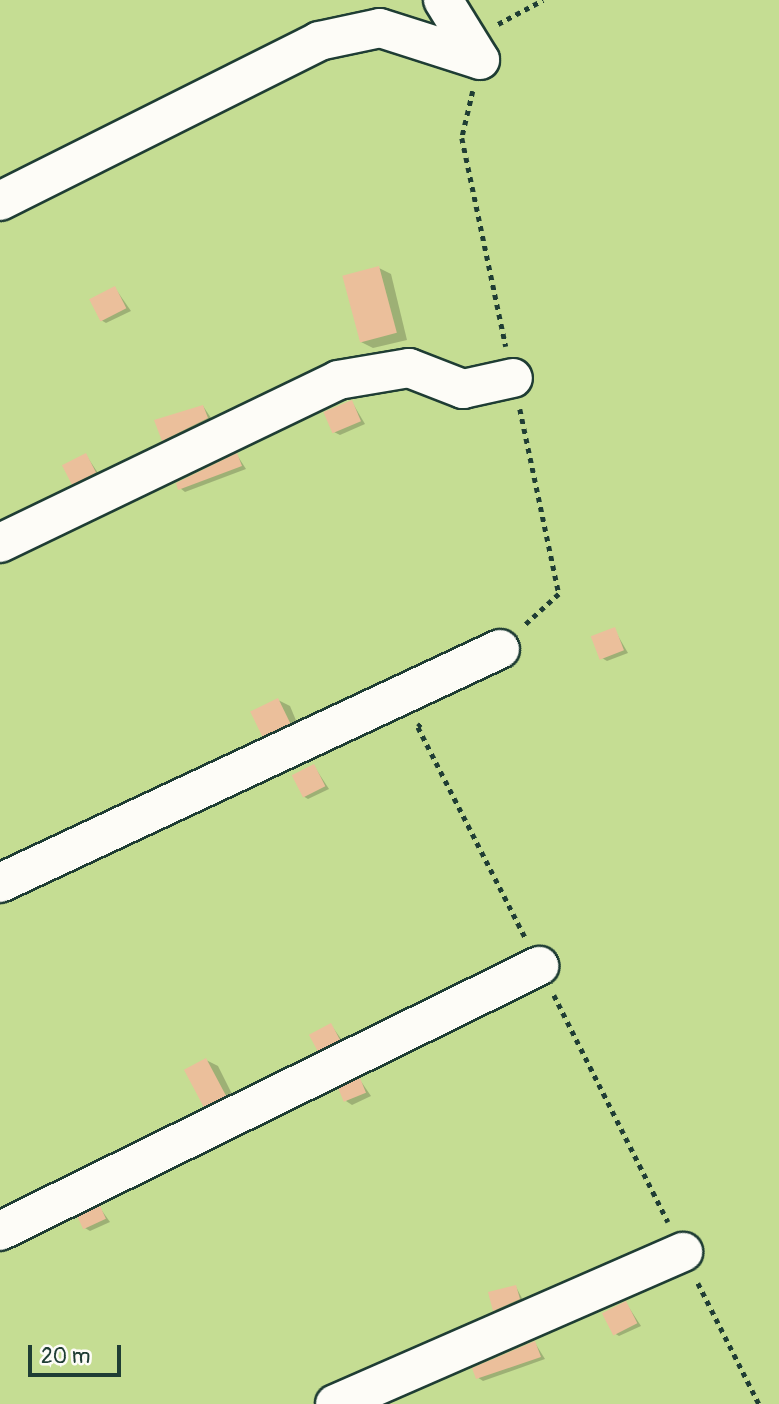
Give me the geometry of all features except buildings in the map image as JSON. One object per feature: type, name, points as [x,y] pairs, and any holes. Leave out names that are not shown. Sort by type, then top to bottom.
[{"type":"lane","points":[[443,0],[480,61]]},
{"type":"lane","points":[[0,201],[319,41],[380,28],[480,61]]},
{"type":"lane","points":[[0,543],[338,380],[409,368],[463,389],[513,378]]},
{"type":"lane","points":[[0,883],[499,649]]},
{"type":"lane","points":[[0,1231],[539,966]]},
{"type":"lane","points":[[335,1404],[683,1252]]},
{"type":"path","points":[[499,649],[559,594],[462,138],[486,31],[543,0]]},
{"type":"path","points":[[428,718],[418,727],[759,1404]]},
{"type":"green space","points":[[0,0],[779,0],[779,1404],[0,1404]]}]
